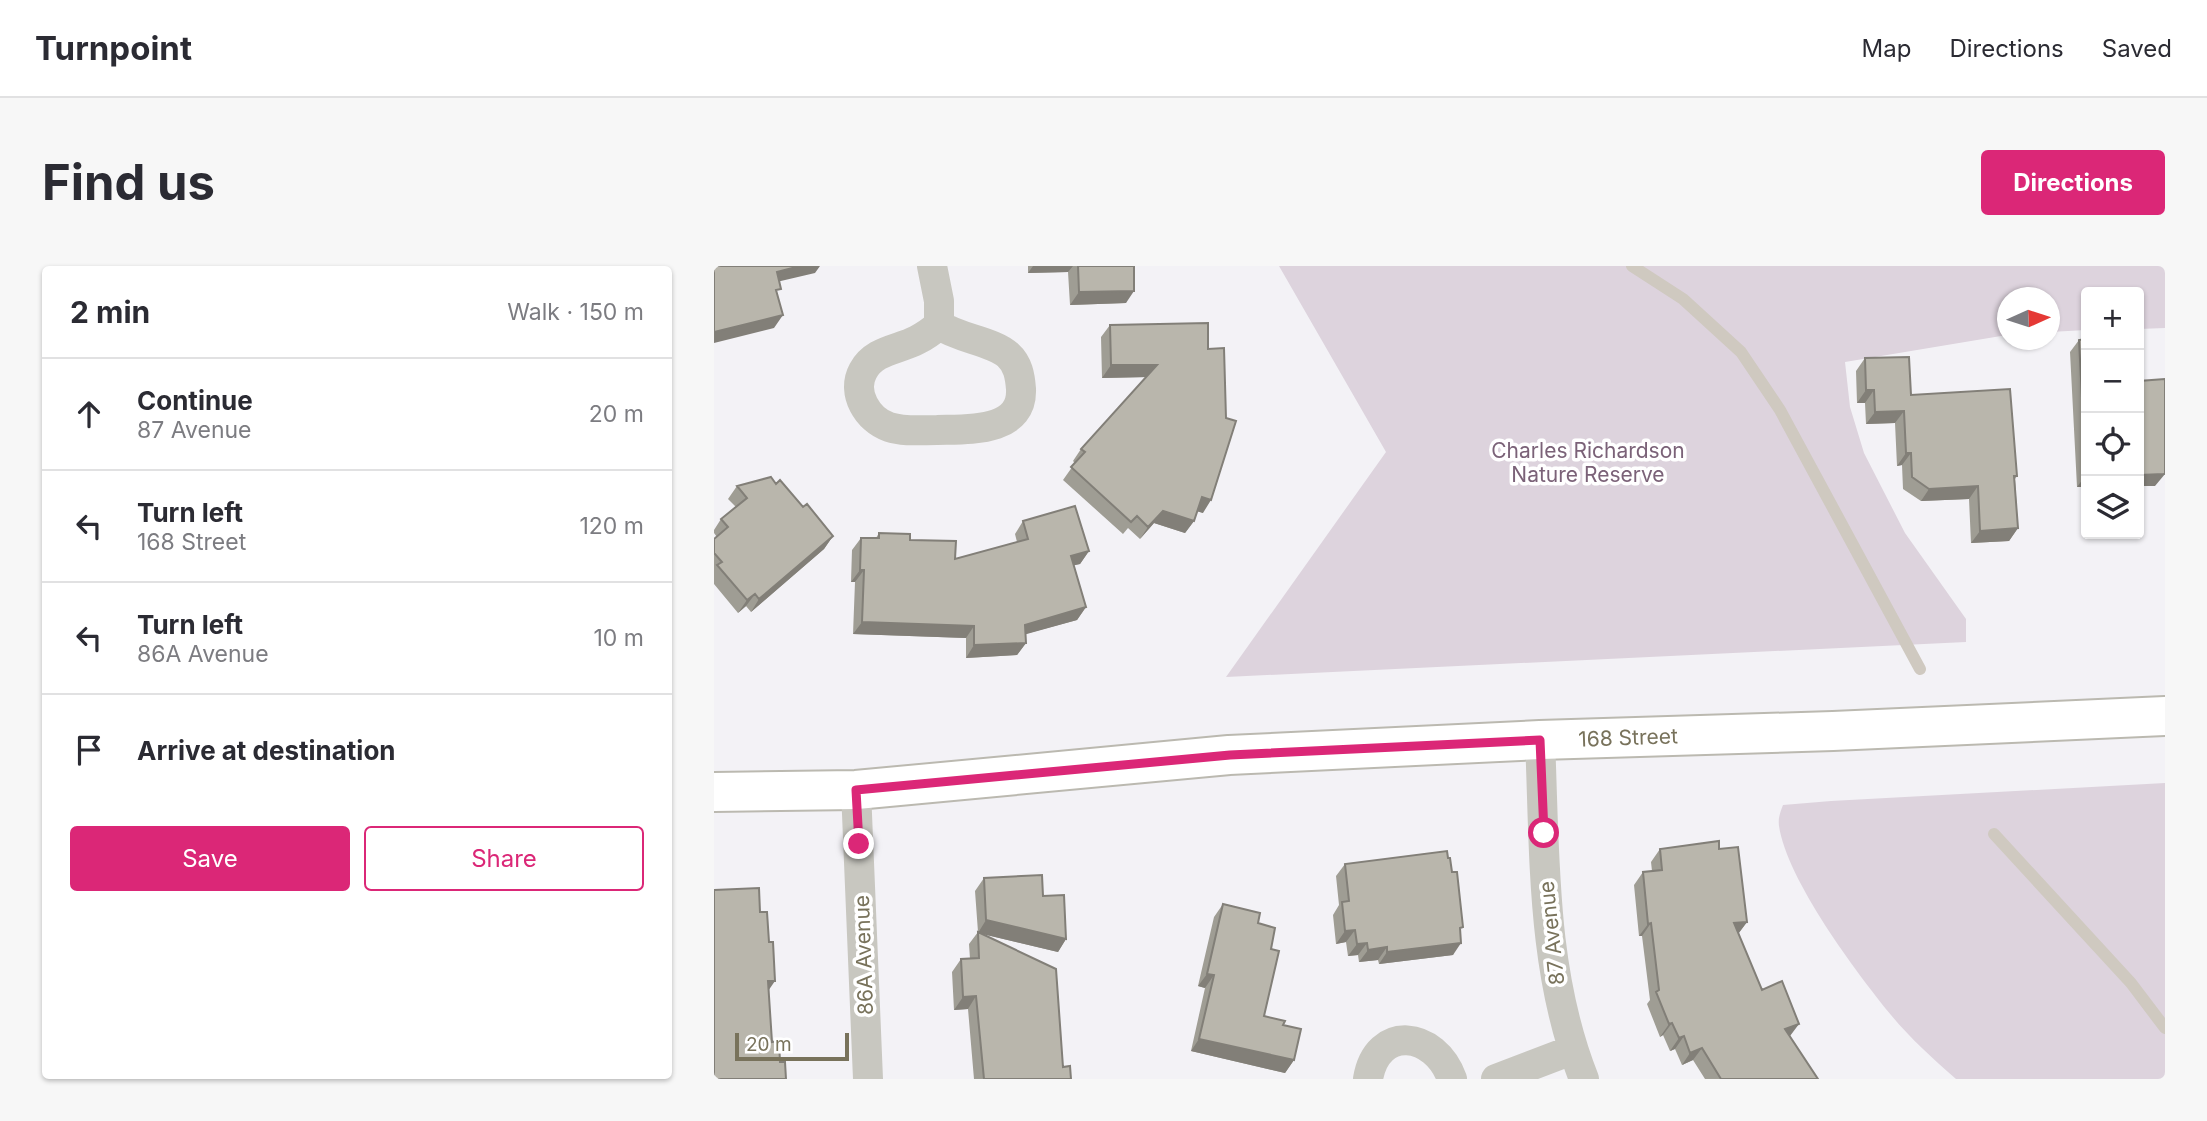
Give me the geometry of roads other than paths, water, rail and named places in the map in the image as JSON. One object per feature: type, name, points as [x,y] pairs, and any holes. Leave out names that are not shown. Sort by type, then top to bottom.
[{"type":"main road","name":"168 Street","points":[[714,792],[856,790],[1230,755],[2165,716]]},
{"type":"street","points":[[932,266],[939,301],[939,325]]},
{"type":"street","points":[[939,325],[964,338],[998,348],[1010,357],[1020,374],[1021,395],[1017,409],[1007,419],[982,428],[911,430],[889,427],[867,413],[859,385],[866,366],[878,356],[917,341],[939,325]]},
{"type":"street","name":"87 Avenue","points":[[1540,740],[1549,938],[1564,1023],[1584,1079]]},
{"type":"street","name":"86A Avenue","points":[[856,790],[868,1079]]},
{"type":"street","points":[[1368,1079],[1371,1063],[1379,1053],[1405,1040],[1431,1048],[1443,1060],[1452,1079]]},
{"type":"street","points":[[1496,1079],[1572,1050]]},
{"type":"waterway","points":[[1632,266],[1683,299],[1741,352],[1780,410],[1920,669]]},
{"type":"waterway","points":[[1994,834],[2131,983],[2165,1028]]},
{"type":"park label","name":"Charles Richardson Nature Reserve","points":[[1588,463]]}]
